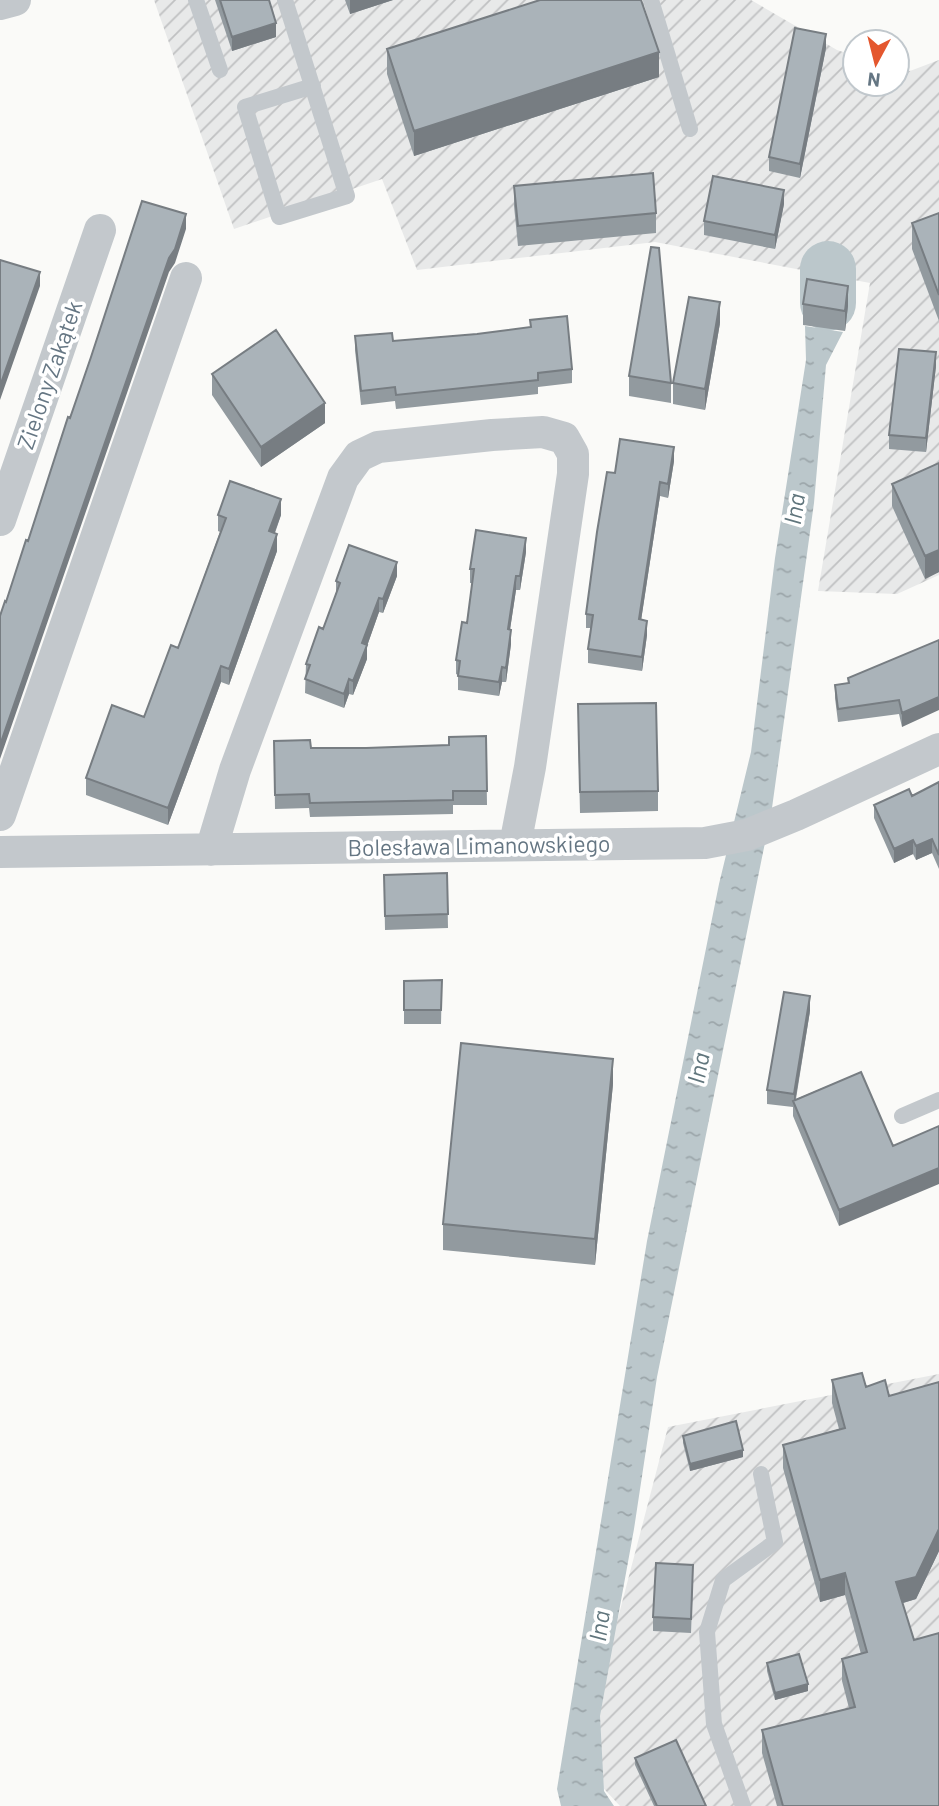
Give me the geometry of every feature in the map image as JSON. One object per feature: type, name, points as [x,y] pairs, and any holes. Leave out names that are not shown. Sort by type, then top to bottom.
[{"type":"street","points":[[0,4],[15,0]]},
{"type":"street","name":"Zielony Zakątek","points":[[0,520],[100,230]]},
{"type":"street","points":[[0,815],[186,278]]},
{"type":"street","points":[[211,849],[235,770],[338,490],[359,456],[378,447],[543,432],[564,438],[573,454],[573,474],[530,767],[515,845]]},
{"type":"street","name":"Bolesława Limanowskiego","points":[[0,852],[705,843],[747,835],[939,749]]},
{"type":"lane","points":[[196,0],[220,70]]},
{"type":"lane","points":[[285,0],[313,86],[347,196],[279,217],[245,107],[313,86]]},
{"type":"lane","points":[[651,0],[690,130]]},
{"type":"lane","points":[[902,1116],[939,1100]]},
{"type":"lane","points":[[743,1806],[714,1724],[707,1632],[723,1580],[775,1542],[761,1474]]},
{"type":"shaded area","points":[[154,0],[751,0],[841,51],[841,98],[911,98],[911,71],[939,60],[939,575],[897,594],[818,591],[870,283],[655,242],[417,270],[382,179],[234,229]]},
{"type":"shaded area","points":[[939,1374],[939,1806],[620,1806],[580,1763],[668,1427]]},
{"type":"water","points":[[805,326],[843,332],[826,365],[814,503],[772,808],[657,1377],[634,1529],[600,1716],[604,1791],[614,1806],[561,1806],[557,1789],[647,1241],[719,884],[751,752],[775,558],[806,360]]},
{"type":"building","points":[[220,0],[269,0],[276,23],[232,37]]},
{"type":"building","points":[[540,0],[641,0],[659,52],[414,131],[387,49]]},
{"type":"building","points":[[795,28],[826,34],[800,164],[769,157]]},
{"type":"building","points":[[653,173],[656,213],[518,226],[514,186]]},
{"type":"building","points":[[713,176],[784,190],[775,235],[704,221]]},
{"type":"building","points":[[142,201],[186,214],[0,745],[0,616],[91,357]]},
{"type":"building","points":[[939,213],[939,295],[912,223]]},
{"type":"building","points":[[651,247],[659,248],[671,383],[629,376]]},
{"type":"building","points":[[0,260],[40,272],[0,386]]},
{"type":"building","points":[[807,279],[848,286],[845,311],[803,304]]},
{"type":"building","points":[[689,297],[720,302],[705,389],[673,383]]},
{"type":"building","points":[[567,316],[572,369],[538,373],[538,380],[396,395],[395,387],[361,391],[355,336],[392,333],[393,341],[477,334],[531,327],[530,320]]},
{"type":"building","points":[[276,330],[325,403],[261,447],[212,374]]},
{"type":"building","points":[[899,349],[936,352],[926,438],[889,435]]},
{"type":"building","points":[[620,439],[674,447],[668,484],[660,482],[639,619],[647,621],[642,657],[588,649],[593,615],[586,614],[597,532],[607,472],[615,473]]},
{"type":"building","points":[[939,463],[939,550],[925,556],[892,484]]},
{"type":"building","points":[[230,481],[281,499],[269,531],[277,534],[229,669],[221,666],[168,808],[86,778],[112,705],[144,717],[171,645],[178,648],[226,518],[218,515]]},
{"type":"building","points":[[476,530],[526,538],[520,576],[516,576],[508,629],[511,630],[506,668],[502,667],[499,682],[458,676],[460,661],[456,660],[462,622],[467,623],[474,569],[470,569]]},
{"type":"building","points":[[349,545],[397,562],[383,599],[379,598],[362,643],[367,645],[353,681],[349,679],[344,694],[305,679],[310,665],[306,664],[319,627],[323,629],[340,583],[336,581]]},
{"type":"building","points":[[939,640],[939,697],[902,713],[899,700],[838,709],[835,685],[849,683],[848,678]]},
{"type":"building","points":[[656,703],[658,791],[580,792],[578,704]]},
{"type":"building","points":[[486,736],[487,791],[453,791],[453,800],[310,803],[309,794],[275,795],[274,741],[310,740],[311,748],[366,748],[449,745],[449,737]]},
{"type":"building","points":[[939,782],[939,855],[932,839],[916,846],[913,840],[894,849],[874,805],[909,789],[912,796]]},
{"type":"building","points":[[447,873],[448,914],[385,916],[384,875]]},
{"type":"building","points":[[442,980],[441,1010],[404,1010],[404,981]]},
{"type":"building","points":[[784,992],[810,996],[794,1094],[767,1090]]},
{"type":"building","points":[[461,1043],[613,1059],[595,1239],[443,1224]]},
{"type":"building","points":[[861,1072],[893,1146],[939,1126],[939,1168],[839,1210],[793,1101]]},
{"type":"building","points":[[862,1373],[866,1387],[885,1380],[889,1396],[939,1382],[939,1529],[916,1577],[896,1582],[914,1640],[939,1633],[939,1806],[783,1806],[762,1730],[855,1707],[842,1659],[867,1652],[845,1573],[820,1580],[783,1445],[845,1428],[832,1380]]},
{"type":"building","points":[[736,1421],[743,1450],[690,1464],[683,1436]]},
{"type":"building","points":[[656,1563],[693,1565],[691,1619],[653,1617]]},
{"type":"building","points":[[799,1654],[808,1684],[775,1693],[767,1663]]},
{"type":"building","points":[[676,1740],[706,1806],[657,1806],[635,1758]]},
{"type":"waterway","name":"Ina","points":[[828,269],[828,303]]}]
